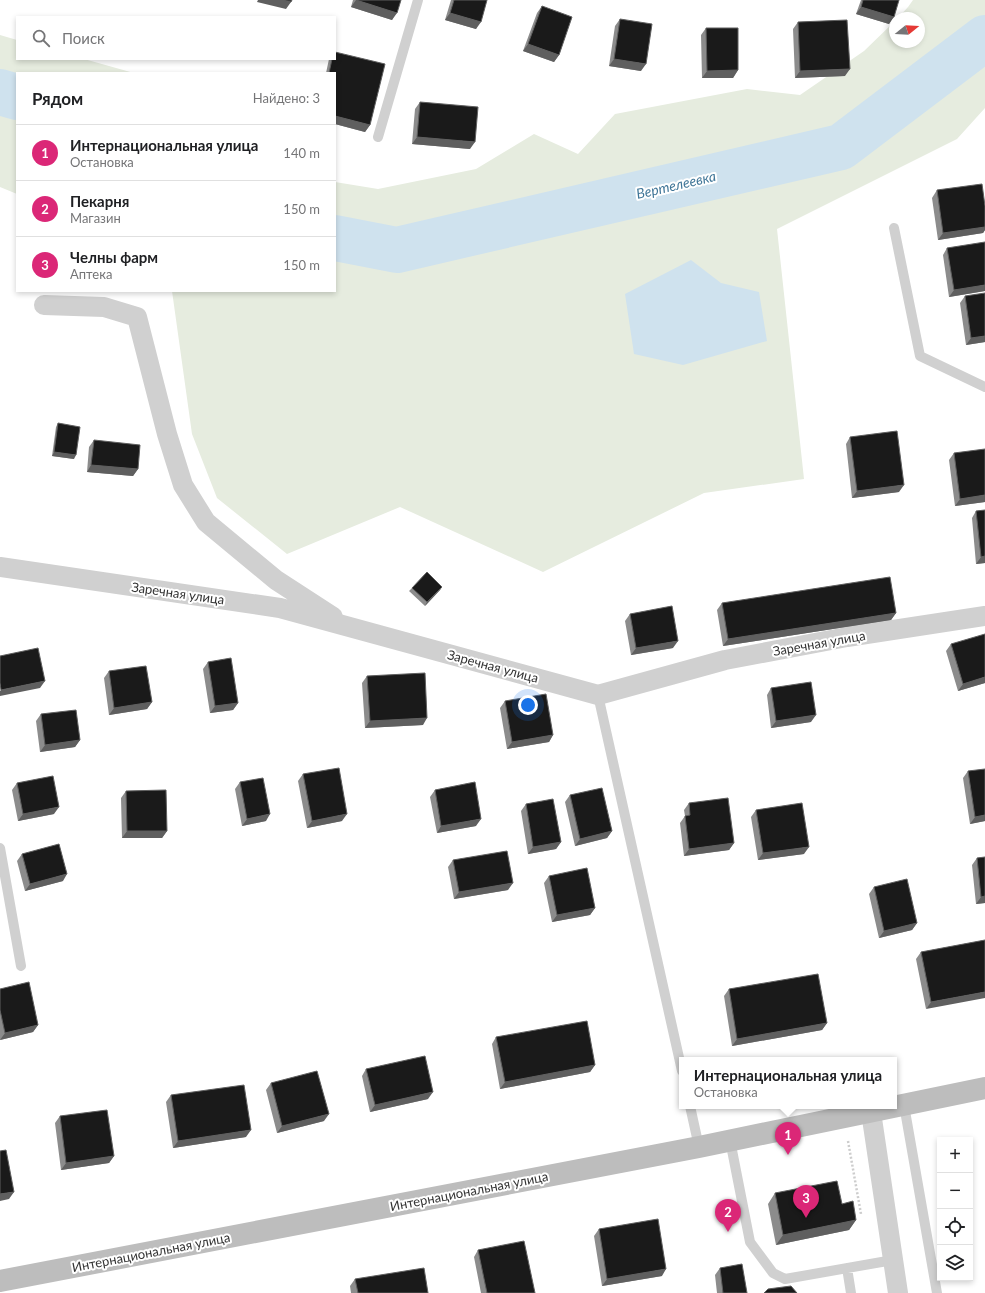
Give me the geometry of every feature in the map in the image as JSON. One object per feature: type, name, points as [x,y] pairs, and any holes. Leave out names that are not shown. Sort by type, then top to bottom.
[{"type":"street","points":[[44,305],[104,307],[138,318],[167,434],[183,485],[206,522],[276,580],[348,626]]},
{"type":"street","name":"Заречная улица","points":[[0,567],[280,608],[598,695],[725,660],[846,637],[985,616]]},
{"type":"street","name":"Интернациональная улица","points":[[897,1106],[985,1088]]},
{"type":"street","name":"Интернациональная улица","points":[[0,1281],[699,1147],[885,1109]]},
{"type":"street","points":[[871,1112],[898,1293]]},
{"type":"lane","points":[[378,137],[418,0]]},
{"type":"lane","points":[[894,228],[920,356],[985,387]]},
{"type":"lane","points":[[598,695],[679,1058]]},
{"type":"lane","points":[[0,848],[21,966]]},
{"type":"lane","points":[[904,1105],[937,1293]]},
{"type":"lane","points":[[691,1109],[699,1147]]},
{"type":"lane","points":[[730,1140],[750,1242],[773,1273],[786,1279],[893,1260]]},
{"type":"lane","points":[[847,1268],[851,1293]]},
{"type":"shaded area","points":[[913,0],[985,0],[985,108],[957,139],[777,229],[804,479],[704,493],[543,572],[400,507],[287,554],[217,498],[192,434],[172,292],[336,292],[336,182],[378,189],[476,169],[534,134],[578,154],[615,114],[747,89],[800,95],[864,51],[889,27],[889,48],[925,48],[925,12],[903,12]]},
{"type":"shaded area","points":[[0,35],[16,40],[16,60],[88,60],[130,72],[16,72],[16,194],[0,187]]},
{"type":"water","points":[[691,260],[721,283],[759,292],[767,341],[683,365],[634,354],[625,294]]},
{"type":"building","points":[[356,0],[401,0],[397,13]]},
{"type":"building","points":[[454,0],[487,0],[481,22],[450,13]]},
{"type":"building","points":[[863,0],[899,0],[895,12],[889,12],[889,15],[861,7]]},
{"type":"building","points":[[542,6],[572,17],[559,55],[528,44]]},
{"type":"building","points":[[620,19],[652,24],[646,64],[614,59]]},
{"type":"building","points":[[847,20],[850,69],[800,71],[798,22]]},
{"type":"building","points":[[706,28],[738,28],[738,70],[707,71]]},
{"type":"building","points":[[336,52],[385,64],[370,125],[336,116],[336,72],[329,72],[332,60],[336,60]]},
{"type":"building","points":[[420,102],[478,107],[475,142],[417,137]]},
{"type":"building","points":[[982,184],[985,206],[985,227],[943,233],[937,190]]},
{"type":"building","points":[[985,242],[985,285],[954,290],[947,248]]},
{"type":"building","points":[[985,293],[985,336],[971,338],[965,296]]},
{"type":"building","points":[[58,423],[80,427],[76,455],[54,452]]},
{"type":"building","points":[[897,431],[904,485],[857,491],[850,437]]},
{"type":"building","points":[[94,440],[140,445],[138,469],[91,465]]},
{"type":"building","points":[[985,449],[985,495],[960,499],[954,453]]},
{"type":"building","points":[[985,510],[985,556],[981,557],[976,511]]},
{"type":"building","points":[[427,572],[442,587],[427,602],[412,588]]},
{"type":"building","points":[[890,577],[896,613],[728,639],[722,603]]},
{"type":"building","points":[[672,606],[678,641],[636,648],[630,614]]},
{"type":"building","points":[[985,634],[985,677],[963,684],[951,644]]},
{"type":"building","points":[[38,648],[45,681],[1,690],[0,656]]},
{"type":"building","points":[[231,658],[238,703],[215,706],[208,662]]},
{"type":"building","points":[[146,666],[152,702],[114,708],[109,671]]},
{"type":"building","points":[[425,673],[427,718],[370,721],[367,676]]},
{"type":"building","points":[[811,682],[816,715],[776,721],[771,688]]},
{"type":"building","points":[[546,694],[553,735],[512,742],[505,701]]},
{"type":"building","points":[[76,710],[80,740],[45,745],[41,714]]},
{"type":"building","points":[[339,768],[347,814],[312,821],[303,774]]},
{"type":"building","points":[[985,769],[985,815],[975,817],[968,771]]},
{"type":"building","points":[[53,776],[59,807],[23,814],[17,783]]},
{"type":"building","points":[[263,778],[270,814],[247,819],[240,782]]},
{"type":"building","points":[[475,782],[481,819],[441,826],[435,790]]},
{"type":"building","points":[[602,788],[612,831],[580,839],[570,795]]},
{"type":"building","points":[[166,790],[167,831],[127,831],[126,791]]},
{"type":"building","points":[[728,798],[734,843],[689,849],[685,816],[690,815],[689,803]]},
{"type":"building","points":[[553,799],[561,842],[533,847],[526,804]]},
{"type":"building","points":[[802,803],[809,847],[763,853],[756,810]]},
{"type":"building","points":[[59,844],[67,874],[30,884],[22,854]]},
{"type":"building","points":[[507,851],[513,883],[459,892],[453,860]]},
{"type":"building","points":[[985,857],[985,896],[981,897],[977,858]]},
{"type":"building","points":[[587,868],[595,908],[557,915],[549,876]]},
{"type":"building","points":[[907,879],[917,923],[884,931],[874,887]]},
{"type":"building","points":[[985,940],[985,992],[931,1002],[921,952]]},
{"type":"building","points":[[818,974],[827,1023],[737,1039],[729,989]]},
{"type":"building","points":[[29,982],[38,1025],[5,1033],[0,1010],[0,989]]},
{"type":"building","points":[[587,1021],[595,1065],[505,1082],[496,1037]]},
{"type":"building","points":[[425,1056],[433,1092],[375,1105],[366,1069]]},
{"type":"building","points":[[317,1071],[329,1114],[282,1126],[271,1083]]},
{"type":"building","points":[[244,1085],[251,1130],[178,1141],[171,1095]]},
{"type":"building","points":[[107,1110],[114,1156],[66,1163],[60,1116]]},
{"type":"building","points":[[6,1150],[14,1192],[0,1194],[0,1151]]},
{"type":"building","points":[[837,1181],[842,1204],[853,1201],[856,1220],[783,1235],[775,1193]]},
{"type":"building","points":[[658,1219],[666,1269],[607,1279],[599,1229]]},
{"type":"building","points":[[524,1241],[535,1293],[487,1293],[478,1250]]},
{"type":"building","points":[[742,1264],[747,1293],[723,1293],[720,1268]]},
{"type":"building","points":[[424,1268],[428,1293],[358,1293],[355,1279]]},
{"type":"building","points":[[791,1286],[797,1293],[764,1293],[768,1289]]},
{"type":"waterway","name":"Вертелеевка","points":[[336,238],[397,250],[841,147],[985,38]]},
{"type":"waterway","name":"Вертелеевка","points":[[0,92],[16,97]]},
{"type":"place","name":"Интернациональная улица","points":[[788,1155]]},
{"type":"place","name":"Челны фарм","points":[[806,1218]]},
{"type":"place","name":"Пекарня","points":[[728,1232]]}]
